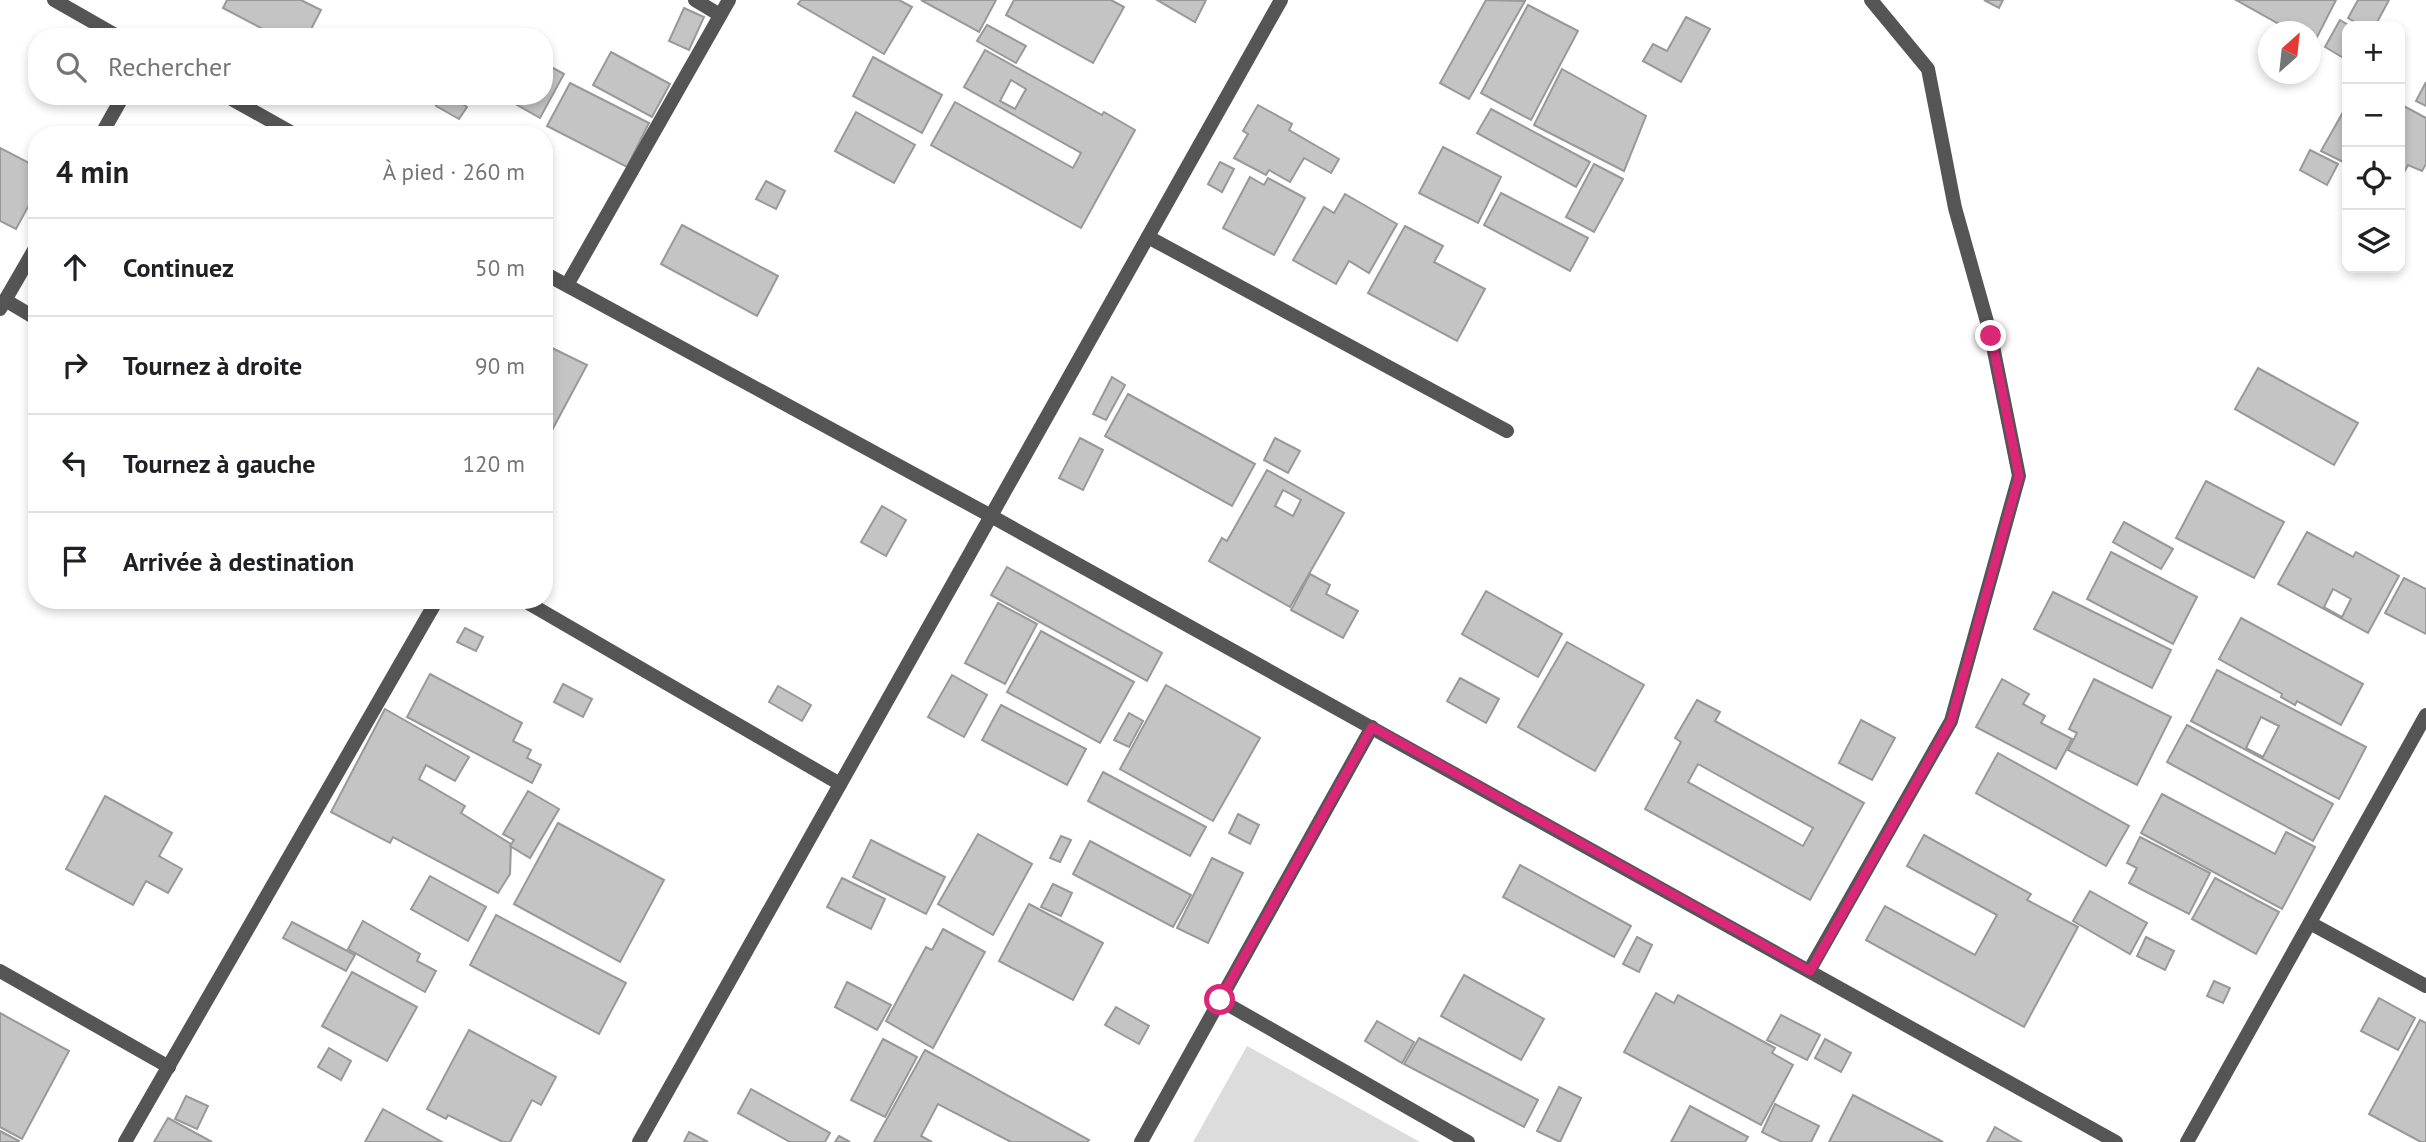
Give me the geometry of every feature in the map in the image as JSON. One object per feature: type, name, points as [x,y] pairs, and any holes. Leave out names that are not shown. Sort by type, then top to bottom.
[{"type":"street","points":[[54,0],[103,28]]},
{"type":"street","points":[[695,0],[720,15]]},
{"type":"street","points":[[567,285],[729,0]]},
{"type":"street","points":[[639,1142],[1281,0]]},
{"type":"street","points":[[1810,971],[1951,721],[2019,476],[1991,336],[1955,208],[1928,69],[1871,0]]},
{"type":"street","points":[[106,126],[118,105]]},
{"type":"street","points":[[242,105],[280,126]]},
{"type":"street","points":[[1148,237],[1507,431]]},
{"type":"street","points":[[28,260],[2,304],[28,315]]},
{"type":"street","points":[[553,278],[992,516],[2116,1142]]},
{"type":"street","points":[[125,1142],[432,609]]},
{"type":"street","points":[[539,609],[840,784]]},
{"type":"street","points":[[2187,1142],[2426,715]]},
{"type":"street","points":[[1141,1142],[1372,727]]},
{"type":"street","points":[[2310,923],[2426,986]]},
{"type":"street","points":[[0,971],[169,1067]]},
{"type":"street","points":[[1220,1000],[1468,1142]]},
{"type":"shaded area","points":[[1247,1046],[1420,1142],[1193,1142]]},
{"type":"building","points":[[227,0],[301,0],[321,10],[312,28],[261,28],[223,8]]},
{"type":"building","points":[[801,0],[899,0],[912,7],[884,54],[798,4]]},
{"type":"building","points":[[921,0],[996,0],[979,32]]},
{"type":"building","points":[[1014,0],[1111,0],[1124,7],[1093,63],[1006,15]]},
{"type":"building","points":[[1157,0],[1206,0],[1195,22]]},
{"type":"building","points":[[1486,0],[1525,1],[1469,99],[1440,83]]},
{"type":"building","points":[[1984,0],[2003,0],[1999,8]]},
{"type":"building","points":[[2236,0],[2336,0],[2321,29],[2321,21],[2273,21]]},
{"type":"building","points":[[2358,0],[2389,0],[2378,21],[2353,21],[2348,18]]},
{"type":"building","points":[[1528,5],[1578,31],[1531,120],[1481,93]]},
{"type":"building","points":[[684,8],[704,17],[689,50],[669,41]]},
{"type":"building","points":[[1686,17],[1710,29],[1681,82],[1643,61],[1653,44],[1667,51]]},
{"type":"building","points":[[2340,20],[2342,21],[2342,57],[2325,47]]},
{"type":"building","points":[[987,25],[1026,46],[1016,63],[977,41]]},
{"type":"building","points":[[985,50],[1102,115],[1104,112],[1135,130],[1081,228],[931,145],[955,102],[1073,168],[1081,153],[964,87]],"holes":[[[1011,80],[1026,89],[1015,109],[1000,101]]]},
{"type":"building","points":[[611,52],[670,84],[652,117],[593,85]]},
{"type":"building","points":[[873,57],[942,95],[922,133],[853,96]]},
{"type":"building","points":[[553,68],[564,74],[553,94]]},
{"type":"building","points":[[1562,69],[1646,116],[1624,171],[1534,125]]},
{"type":"building","points":[[2426,82],[2426,106],[2416,101]]},
{"type":"building","points":[[570,83],[649,123],[627,167],[553,129],[553,126],[547,126]]},
{"type":"building","points":[[464,105],[467,107],[459,119],[436,106]]},
{"type":"building","points":[[517,105],[547,105],[540,118]]},
{"type":"building","points":[[1258,105],[1292,124],[1289,130],[1339,159],[1331,173],[1304,158],[1290,182],[1269,170],[1266,175],[1234,158],[1248,134],[1243,131]]},
{"type":"building","points":[[2405,107],[2426,118],[2426,164],[2422,171],[2408,165],[2405,171]]},
{"type":"building","points":[[1491,109],[1590,162],[1576,187],[1477,133]]},
{"type":"building","points":[[856,112],[915,145],[894,183],[835,151]]},
{"type":"building","points":[[2342,114],[2342,162],[2321,151]]},
{"type":"building","points":[[1443,147],[1501,177],[1478,223],[1419,193]]},
{"type":"building","points":[[0,148],[28,162],[28,207],[16,229],[0,221]]},
{"type":"building","points":[[2310,150],[2338,164],[2327,185],[2300,170]]},
{"type":"building","points":[[1220,162],[1234,169],[1222,192],[1208,184]]},
{"type":"building","points":[[1594,164],[1623,179],[1594,232],[1566,217]]},
{"type":"building","points":[[1250,177],[1264,185],[1268,178],[1305,198],[1274,255],[1223,228]]},
{"type":"building","points":[[766,181],[785,191],[776,209],[756,199]]},
{"type":"building","points":[[1501,193],[1588,238],[1570,271],[1484,225]]},
{"type":"building","points":[[1345,194],[1397,224],[1369,273],[1349,261],[1336,284],[1293,260],[1324,207],[1334,213]]},
{"type":"building","points":[[682,225],[778,276],[757,316],[661,264]]},
{"type":"building","points":[[1405,226],[1443,246],[1434,262],[1485,289],[1457,341],[1368,293]]},
{"type":"building","points":[[553,348],[587,365],[553,428]]},
{"type":"building","points":[[2258,368],[2358,423],[2334,465],[2235,409]]},
{"type":"building","points":[[1112,377],[1125,385],[1106,420],[1093,414]]},
{"type":"building","points":[[1128,394],[1255,464],[1232,506],[1105,436]]},
{"type":"building","points":[[1080,438],[1103,450],[1083,490],[1059,478]]},
{"type":"building","points":[[1275,438],[1300,451],[1288,473],[1264,460]]},
{"type":"building","points":[[1267,470],[1344,513],[1290,607],[1209,561],[1222,538],[1227,541]],"holes":[[[1283,490],[1301,500],[1293,516],[1275,506]]]},
{"type":"building","points":[[2206,481],[2284,522],[2254,578],[2176,538]]},
{"type":"building","points":[[882,506],[906,520],[886,556],[861,542]]},
{"type":"building","points":[[2124,522],[2173,549],[2161,569],[2113,542]]},
{"type":"building","points":[[2307,532],[2353,557],[2356,552],[2399,576],[2368,633],[2278,584]],"holes":[[[2333,589],[2351,599],[2342,617],[2324,607]]]},
{"type":"building","points":[[2111,552],[2197,597],[2173,644],[2087,599]]},
{"type":"building","points":[[1007,567],[1162,653],[1147,681],[991,595]]},
{"type":"building","points":[[1310,574],[1330,585],[1326,594],[1358,611],[1343,638],[1291,610]]},
{"type":"building","points":[[2404,578],[2426,589],[2426,634],[2385,613]]},
{"type":"building","points":[[1486,591],[1562,634],[1538,677],[1462,634]]},
{"type":"building","points":[[2053,592],[2171,650],[2152,688],[2034,629]]},
{"type":"building","points":[[998,603],[1037,624],[1005,684],[965,663]]},
{"type":"building","points":[[2241,618],[2363,684],[2341,725],[2297,701],[2295,705],[2281,697],[2282,694],[2219,659]]},
{"type":"building","points":[[465,628],[483,637],[476,651],[457,642]]},
{"type":"building","points":[[1041,631],[1134,682],[1100,743],[1007,692]]},
{"type":"building","points":[[1567,642],[1644,685],[1595,771],[1518,727]]},
{"type":"building","points":[[2217,670],[2366,747],[2339,799],[2191,721]],"holes":[[[2261,717],[2279,726],[2263,757],[2246,748]]]},
{"type":"building","points":[[430,674],[522,723],[513,741],[531,750],[527,758],[541,765],[532,783],[407,717]]},
{"type":"building","points":[[952,675],[987,695],[964,737],[928,717]]},
{"type":"building","points":[[1460,678],[1499,699],[1486,723],[1447,701]]},
{"type":"building","points":[[2002,679],[2029,694],[2023,704],[2045,716],[2041,723],[2072,739],[2056,769],[1976,727]]},
{"type":"building","points":[[2094,679],[2171,717],[2137,785],[2068,750],[2077,733],[2069,729]]},
{"type":"building","points":[[563,684],[592,699],[583,717],[554,702]]},
{"type":"building","points":[[1166,685],[1260,738],[1213,821],[1120,769]]},
{"type":"building","points":[[778,686],[811,705],[802,721],[769,702]]},
{"type":"building","points":[[1697,700],[1720,712],[1715,721],[1864,803],[1810,900],[1645,809],[1681,742],[1675,738]],"holes":[[[1698,764],[1813,828],[1803,846],[1688,782]]]},
{"type":"building","points":[[1001,705],[1086,749],[1067,785],[982,740]]},
{"type":"building","points":[[385,709],[469,757],[455,781],[426,765],[419,779],[465,806],[461,813],[511,844],[510,874],[498,893],[393,837],[390,843],[331,812]]},
{"type":"building","points":[[1129,713],[1143,721],[1129,747],[1114,740]]},
{"type":"building","points":[[1861,720],[1895,738],[1872,780],[1839,763]]},
{"type":"building","points":[[2187,725],[2333,804],[2313,841],[2167,762]]},
{"type":"building","points":[[1998,753],[2129,826],[2106,866],[1976,793]]},
{"type":"building","points":[[1103,772],[1206,827],[1190,856],[1088,801]]},
{"type":"building","points":[[528,791],[559,809],[530,858],[510,846],[514,840],[503,834]]},
{"type":"building","points":[[2162,794],[2275,854],[2286,832],[2315,847],[2282,909],[2141,833]]},
{"type":"building","points":[[105,796],[172,833],[159,856],[182,869],[168,893],[146,881],[133,905],[66,869]]},
{"type":"building","points":[[1238,814],[1259,825],[1250,844],[1229,833]]},
{"type":"building","points":[[558,823],[664,880],[620,962],[514,904]]},
{"type":"building","points":[[978,834],[1032,864],[993,935],[938,904]]},
{"type":"building","points":[[1924,835],[2031,894],[2027,900],[2078,927],[2024,1027],[1866,940],[1885,906],[1975,955],[1997,915],[1907,866]]},
{"type":"building","points":[[1061,836],[1071,840],[1060,862],[1050,858]]},
{"type":"building","points":[[2140,837],[2210,873],[2189,914],[2129,883],[2137,868],[2127,863]]},
{"type":"building","points":[[871,840],[945,877],[926,914],[853,877]]},
{"type":"building","points":[[1090,841],[1191,895],[1173,927],[1073,874]]},
{"type":"building","points":[[1212,858],[1243,873],[1208,943],[1177,928]]},
{"type":"building","points":[[1520,865],[1631,926],[1614,957],[1503,897]]},
{"type":"building","points":[[430,876],[486,907],[468,941],[411,909]]},
{"type":"building","points":[[842,878],[885,899],[871,929],[827,907]]},
{"type":"building","points":[[2215,878],[2279,912],[2256,954],[2192,919]]},
{"type":"building","points":[[1053,884],[1072,893],[1061,916],[1041,907]]},
{"type":"building","points":[[2090,891],[2147,923],[2130,954],[2073,921]]},
{"type":"building","points":[[1029,904],[1103,943],[1073,1000],[999,961]]},
{"type":"building","points":[[496,915],[626,983],[599,1034],[470,965]]},
{"type":"building","points":[[363,921],[420,954],[417,961],[436,971],[425,992],[348,949]]},
{"type":"building","points":[[292,922],[355,955],[346,971],[283,938]]},
{"type":"building","points":[[943,929],[985,952],[933,1048],[886,1021],[926,947],[932,950]]},
{"type":"building","points":[[1637,937],[1652,945],[1639,972],[1623,964]]},
{"type":"building","points":[[2146,937],[2174,951],[2165,970],[2137,956]]},
{"type":"building","points":[[352,972],[417,1007],[387,1061],[322,1026]]},
{"type":"building","points":[[1464,975],[1544,1019],[1521,1060],[1441,1016]]},
{"type":"building","points":[[2214,981],[2230,988],[2223,1003],[2207,996]]},
{"type":"building","points":[[847,982],[891,1005],[877,1030],[835,1007]]},
{"type":"building","points":[[1656,993],[1674,1003],[1678,995],[1775,1048],[1772,1053],[1793,1065],[1761,1125],[1624,1052]]},
{"type":"building","points":[[2379,998],[2415,1018],[2398,1050],[2361,1031]]},
{"type":"building","points":[[1116,1007],[1149,1026],[1139,1044],[1105,1025]]},
{"type":"building","points":[[0,1013],[69,1051],[22,1139],[0,1127]]},
{"type":"building","points":[[1781,1015],[1820,1035],[1807,1060],[1767,1040]]},
{"type":"building","points":[[2420,1020],[2426,1023],[2426,1142],[2421,1142],[2369,1114]]},
{"type":"building","points":[[1377,1021],[1414,1042],[1402,1063],[1365,1041]]},
{"type":"building","points":[[469,1030],[556,1077],[541,1105],[532,1100],[510,1142],[503,1142],[448,1115],[446,1119],[427,1109]]},
{"type":"building","points":[[1419,1038],[1538,1100],[1524,1127],[1404,1064]]},
{"type":"building","points":[[883,1039],[917,1057],[885,1117],[851,1100]]},
{"type":"building","points":[[1825,1039],[1851,1053],[1841,1072],[1815,1058]]},
{"type":"building","points":[[329,1048],[351,1061],[341,1080],[318,1067]]},
{"type":"building","points":[[925,1050],[1089,1140],[1011,1142],[938,1104],[921,1136],[932,1142],[874,1142]]},
{"type":"building","points":[[1559,1087],[1581,1098],[1560,1142],[1537,1131]]},
{"type":"building","points":[[751,1089],[830,1133],[825,1142],[790,1142],[738,1113]]},
{"type":"building","points":[[1853,1095],[1943,1142],[1829,1142]]},
{"type":"building","points":[[186,1096],[208,1106],[197,1129],[175,1119]]},
{"type":"building","points":[[1775,1104],[1819,1126],[1811,1142],[1782,1142],[1762,1132]]},
{"type":"building","points":[[1690,1106],[1748,1137],[1745,1142],[1671,1142]]},
{"type":"building","points":[[383,1109],[442,1142],[365,1142]]},
{"type":"building","points":[[168,1118],[212,1142],[154,1142]]},
{"type":"building","points":[[1995,1127],[2021,1142],[1987,1142]]},
{"type":"building","points":[[0,1131],[19,1141],[0,1142]]},
{"type":"building","points":[[689,1132],[708,1142],[684,1142]]},
{"type":"building","points":[[839,1136],[850,1142],[835,1142]]},
{"type":"route","points":[[1220,1000],[1372,727],[1810,971],[1951,721],[2019,476],[1991,336]]}]
